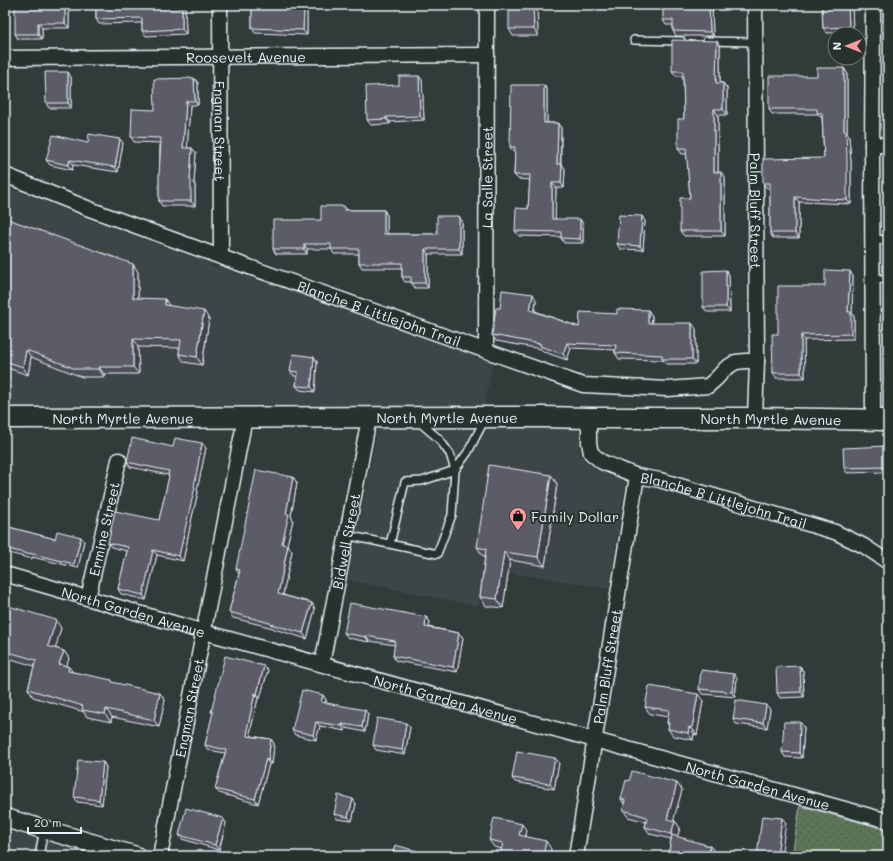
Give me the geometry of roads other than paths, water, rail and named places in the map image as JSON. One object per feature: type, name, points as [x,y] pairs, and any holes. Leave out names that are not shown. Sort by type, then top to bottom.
[{"type":"main road","name":"North Myrtle Avenue","points":[[5,418],[486,417],[881,420]]},
{"type":"street","name":"Engman Street","points":[[220,5],[222,258]]},
{"type":"street","name":"La Salle Street","points":[[486,350],[487,5]]},
{"type":"street","name":"Palm Bluff Street","points":[[755,5],[757,361],[755,418]]},
{"type":"street","points":[[872,5],[873,279],[881,420]]},
{"type":"street","name":"Roosevelt Avenue","points":[[5,58],[487,55]]},
{"type":"street","points":[[872,145],[888,145]]},
{"type":"street","name":"Blanche B Littlejohn Trail","points":[[5,176],[222,258],[583,385],[668,389],[708,386],[726,368],[736,362],[757,361]]},
{"type":"street","name":"Engman Street","points":[[160,856],[245,418]]},
{"type":"street","name":"Bidwell Street","points":[[322,664],[369,418]]},
{"type":"street","name":"Blanche B Littlejohn Trail","points":[[589,418],[589,444],[591,453],[602,462],[637,476],[660,480],[835,532],[864,546],[888,562]]},
{"type":"street","name":"Ermine Street","points":[[88,598],[119,460]]},
{"type":"street","name":"Palm Bluff Street","points":[[576,856],[637,476]]},
{"type":"street","name":"North Garden Avenue","points":[[5,574],[204,632],[888,821]]},
{"type":"street","points":[[5,818],[136,856]]},
{"type":"lane","points":[[634,40],[687,41]]},
{"type":"lane","points":[[702,41],[755,42]]},
{"type":"lane","points":[[873,240],[888,240]]},
{"type":"lane","points":[[873,279],[888,279]]},
{"type":"lane","points":[[346,535],[437,554],[452,515],[455,470],[450,454],[439,439],[413,417]]},
{"type":"lane","points":[[390,544],[405,482],[422,482],[455,470],[468,452],[486,417]]},
{"type":"lane","points":[[38,856],[44,829]]},
{"type":"place","name":"Family Dollar","points":[[518,531]]}]
